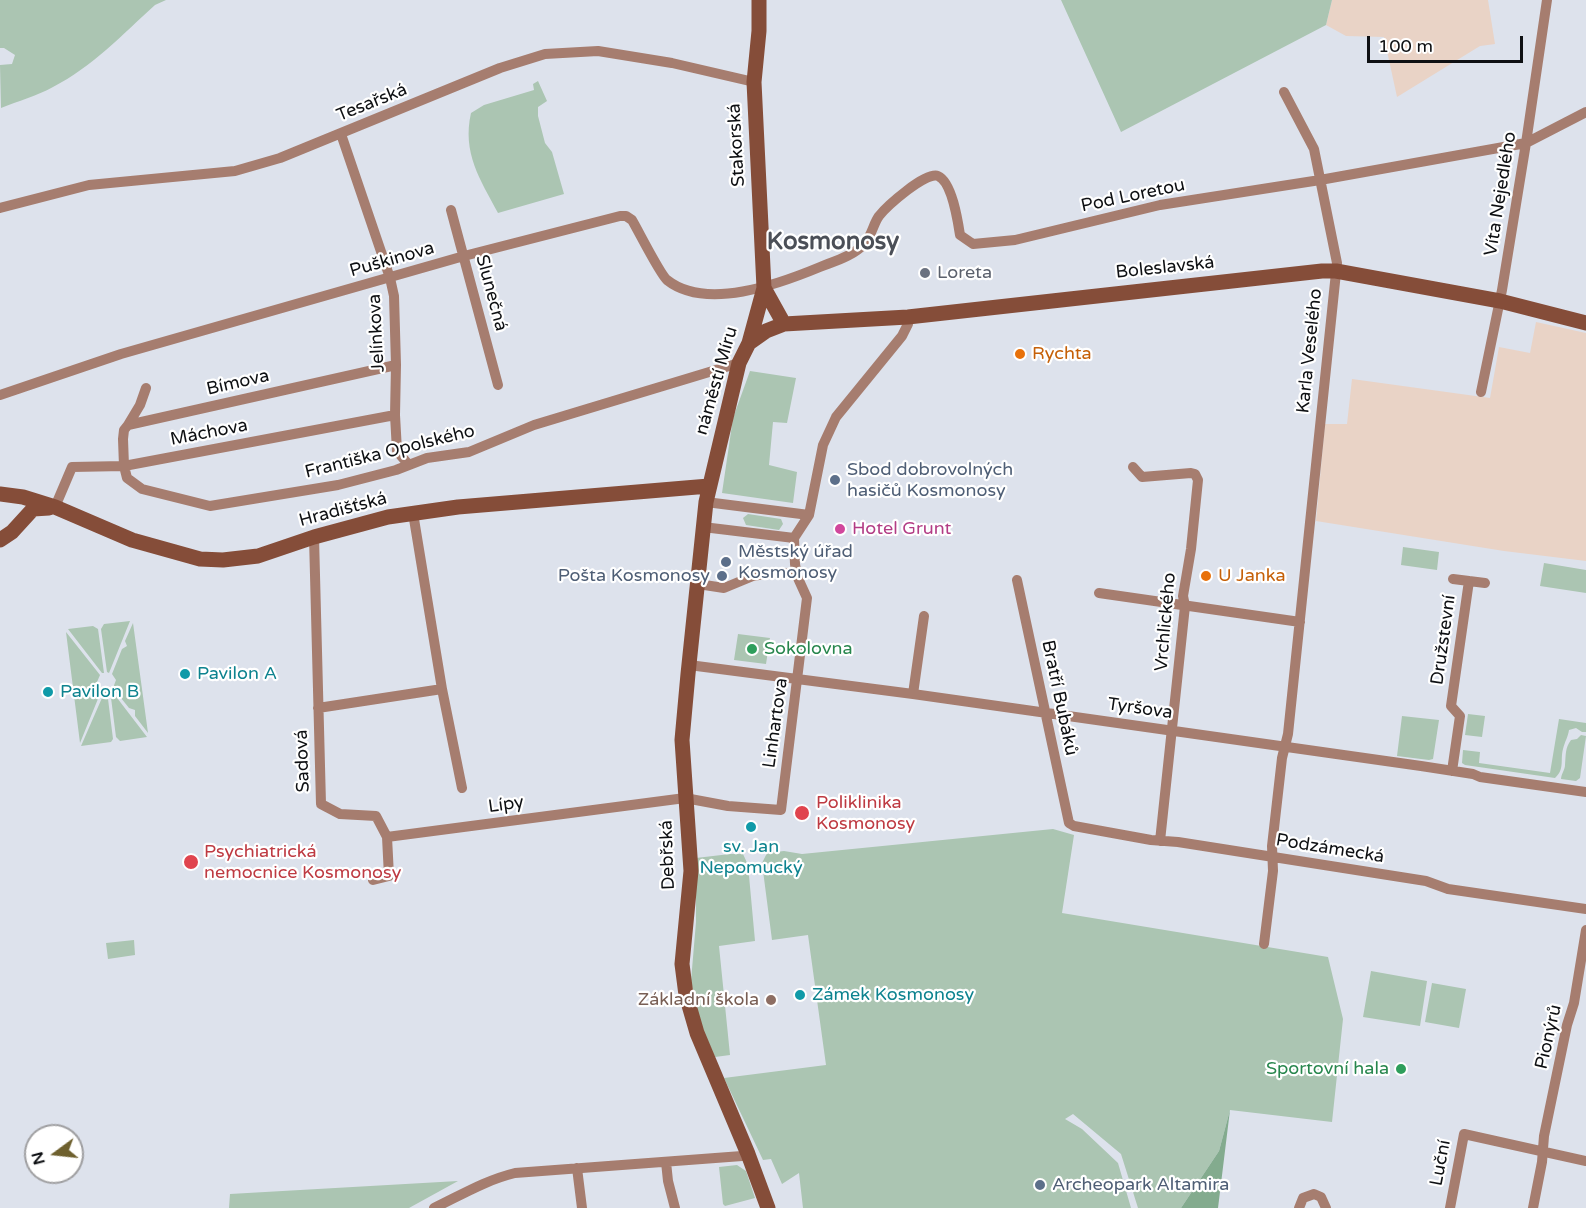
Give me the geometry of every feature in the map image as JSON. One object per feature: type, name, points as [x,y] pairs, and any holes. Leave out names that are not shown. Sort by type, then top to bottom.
[{"type":"main road","name":"Stakorská","points":[[759,0],[759,31],[754,82],[764,288]]},
{"type":"main road","name":"Boleslavská","points":[[749,343],[766,331],[784,324],[908,317],[1336,271],[1500,300],[1586,323]]},
{"type":"main road","points":[[764,288],[784,324]]},
{"type":"main road","name":"náměstí Míru","points":[[709,486],[739,363],[749,343],[764,288]]},
{"type":"main road","name":"Debřská","points":[[709,486],[705,502],[682,740],[691,871],[682,964],[684,986],[697,1033],[768,1208]]},
{"type":"main road","name":"Hradišťská","points":[[0,494],[23,497],[55,507],[132,540],[200,559],[239,559],[258,556],[314,537],[388,517],[413,513],[458,507],[709,486]]},
{"type":"main road","points":[[0,540],[12,532],[33,509],[55,507]]},
{"type":"street","name":"Víta Nejedlého","points":[[1481,392],[1500,300],[1547,0]]},
{"type":"street","name":"Tesařská","points":[[0,208],[89,185],[235,171],[280,158],[500,68],[545,54],[598,51],[672,63],[754,82]]},
{"type":"street","name":"Karla Veselého","points":[[1264,944],[1273,871],[1272,857],[1282,758],[1300,622],[1337,263],[1314,149],[1284,92]]},
{"type":"street","name":"Pod Loretou","points":[[764,288],[846,257],[863,245],[871,235],[879,217],[919,181],[934,176],[944,180],[955,207],[960,235],[973,244],[1015,240],[1160,205],[1320,180],[1526,143],[1586,112]]},
{"type":"street","name":"Jelínkova","points":[[341,134],[394,296],[397,451],[408,464]]},
{"type":"street","name":"Slunečná","points":[[452,210],[498,385]]},
{"type":"street","name":"Puškinova","points":[[0,395],[121,354],[464,256],[620,216],[626,216],[632,220],[664,278],[677,287],[694,293],[719,294],[764,288]]},
{"type":"street","points":[[703,527],[794,538],[809,515],[823,445],[836,417],[902,336],[909,324],[908,317]]},
{"type":"street","name":"Františka Opolského","points":[[124,466],[127,478],[142,489],[210,506],[338,485],[396,470],[427,458],[469,452],[534,425],[739,363]]},
{"type":"street","name":"Bímova","points":[[128,425],[396,364]]},
{"type":"street","points":[[124,466],[124,430],[140,405],[146,388]]},
{"type":"street","name":"Máchova","points":[[55,507],[72,467],[124,466],[395,416]]},
{"type":"street","name":"Vrchlického","points":[[1133,467],[1142,477],[1191,473],[1197,477],[1191,549],[1183,596],[1185,606],[1160,841]]},
{"type":"street","points":[[705,502],[809,515]]},
{"type":"street","points":[[413,513],[442,689],[462,788]]},
{"type":"street","name":"Sadová","points":[[314,537],[321,804],[340,814],[376,816],[387,837]]},
{"type":"street","name":"Linhartova","points":[[685,798],[728,806],[781,810],[807,598],[797,576],[794,538]]},
{"type":"street","points":[[698,584],[724,588],[753,576],[769,573],[797,576]]},
{"type":"street","name":"Družstevní","points":[[1453,579],[1485,583]]},
{"type":"street","name":"Bratří Bubáků","points":[[1017,580],[1069,823]]},
{"type":"street","name":"Družstevní","points":[[1452,771],[1460,716],[1451,706],[1469,581]]},
{"type":"street","points":[[1099,593],[1300,622]]},
{"type":"street","points":[[913,694],[924,615]]},
{"type":"street","name":"Tyršova","points":[[689,665],[1171,730],[1586,792]]},
{"type":"street","name":"Sadová","points":[[318,708],[442,689]]},
{"type":"street","name":"Lípy","points":[[387,837],[685,798]]},
{"type":"street","name":"Podzámecká","points":[[1069,823],[1074,826],[1160,841],[1426,881],[1448,889],[1586,909]]},
{"type":"street","points":[[373,880],[389,876],[387,837]]},
{"type":"street","name":"Pionýrů","points":[[1533,1208],[1544,1136],[1567,1025],[1574,1003],[1586,930]]},
{"type":"street","name":"Luční","points":[[1450,1208],[1464,1134],[1543,1150]]},
{"type":"street","points":[[1543,1150],[1586,1161]]},
{"type":"street","points":[[437,1207],[500,1177],[515,1173],[748,1154]]},
{"type":"street","points":[[666,1162],[675,1208]]},
{"type":"street","points":[[577,1168],[582,1208]]},
{"type":"street","points":[[1299,1208],[1303,1198],[1314,1194],[1324,1200],[1326,1208]]},
{"type":"shaded area","points":[[1332,0],[1488,0],[1495,44],[1480,46],[1397,97],[1384,37],[1346,36],[1326,25]]},
{"type":"shaded area","points":[[1536,322],[1586,333],[1586,561],[1504,551],[1316,521],[1325,424],[1347,424],[1352,379],[1490,398],[1499,347],[1530,353]]},
{"type":"green space","points":[[0,0],[166,0],[155,5],[81,70],[41,93],[1,108],[0,65],[12,64],[15,55],[0,48]]},
{"type":"green space","points":[[1061,0],[1332,0],[1326,25],[1121,132]]},
{"type":"green space","points":[[538,81],[547,101],[538,107],[538,116],[545,143],[552,152],[564,194],[498,213],[474,165],[469,141],[471,113],[484,105],[534,90],[533,84]]},
{"type":"green space","points":[[750,371],[796,378],[787,423],[773,422],[769,465],[797,472],[793,503],[722,493],[733,418]]},
{"type":"green space","points":[[748,514],[781,519],[783,524],[779,530],[746,525],[743,518]]},
{"type":"green space","points":[[1403,547],[1439,552],[1437,570],[1401,565]]},
{"type":"green space","points":[[1544,563],[1586,570],[1586,593],[1540,586]]},
{"type":"green space","points":[[130,621],[109,673],[101,629],[104,624]]},
{"type":"green space","points":[[133,623],[148,733],[135,716],[135,710],[129,708],[113,688],[116,680],[112,674],[122,649],[127,646],[125,641]]},
{"type":"green space","points":[[93,626],[98,629],[104,673],[68,629]]},
{"type":"green space","points":[[66,632],[100,675],[97,682],[102,689],[80,743]]},
{"type":"green space","name":"Sokolovna","points":[[738,634],[770,638],[766,664],[734,660]]},
{"type":"green space","points":[[110,690],[147,737],[120,741],[116,737]]},
{"type":"green space","points":[[105,691],[107,691],[113,739],[111,742],[81,746]]},
{"type":"green space","points":[[1468,714],[1485,716],[1482,737],[1465,735]]},
{"type":"green space","points":[[1402,716],[1439,720],[1433,759],[1397,756]]},
{"type":"green space","points":[[1559,719],[1586,723],[1586,732],[1576,728],[1569,730],[1563,749],[1561,768],[1555,778],[1462,763],[1463,750],[1480,752],[1479,763],[1550,773]]},
{"type":"green space","points":[[1581,735],[1586,736],[1580,778],[1576,781],[1561,779],[1568,746],[1571,740]]},
{"type":"green space","points":[[1053,829],[1074,835],[1062,913],[1328,957],[1343,1019],[1332,1122],[1230,1110],[1219,1151],[1181,1208],[1138,1208],[1121,1154],[1073,1114],[1065,1119],[1082,1129],[1118,1163],[1131,1208],[803,1208],[799,1173],[782,1184],[771,1159],[763,1160],[724,1078],[826,1065],[808,935],[772,940],[762,863],[767,853],[784,851],[802,854]]},
{"type":"green space","points":[[743,854],[748,865],[755,941],[719,946],[730,1055],[715,1057],[699,1021],[691,981],[696,922],[696,858]]},
{"type":"green space","points":[[134,940],[135,955],[108,959],[106,943]]},
{"type":"green space","points":[[1371,971],[1427,981],[1420,1026],[1363,1017]]},
{"type":"green space","points":[[1432,983],[1466,989],[1459,1028],[1425,1022]]},
{"type":"green space","points":[[1230,1110],[1218,1208],[1181,1208],[1219,1151]]},
{"type":"green space","points":[[737,1165],[746,1171],[755,1198],[725,1206],[719,1167]]},
{"type":"green space","points":[[458,1181],[409,1208],[229,1208],[230,1194]]},
{"type":"place","name":"Loreta","points":[[925,273]]},
{"type":"place","name":"Rychta","points":[[1020,354]]},
{"type":"place","name":"Sbod dobrovolných hasičů Kosmonosy","points":[[835,480]]},
{"type":"place","name":"Hotel Grunt","points":[[840,529]]},
{"type":"place","name":"Městský úřad Kosmonosy","points":[[726,562]]},
{"type":"place","name":"Pošta Kosmonosy","points":[[722,576]]},
{"type":"place","name":"U Janka","points":[[1206,576]]},
{"type":"place","name":"Sokolovna","points":[[752,649]]},
{"type":"place","name":"Pavilon A","points":[[185,674]]},
{"type":"place","name":"Pavilon B","points":[[48,692]]},
{"type":"place","name":"Poliklinika Kosmonosy","points":[[802,813]]},
{"type":"place","name":"sv. Jan Nepomucký","points":[[751,827]]},
{"type":"place","name":"Psychiatrická nemocnice Kosmonosy","points":[[191,862]]},
{"type":"place","name":"Zámek Kosmonosy","points":[[800,995]]},
{"type":"place","name":"Základní škola","points":[[771,1000]]},
{"type":"place","name":"Sportovní hala","points":[[1401,1069]]},
{"type":"place","name":"Archeopark Altamira","points":[[1040,1185]]},
{"type":"district","name":"Kosmonosy","points":[[833,243]]}]
